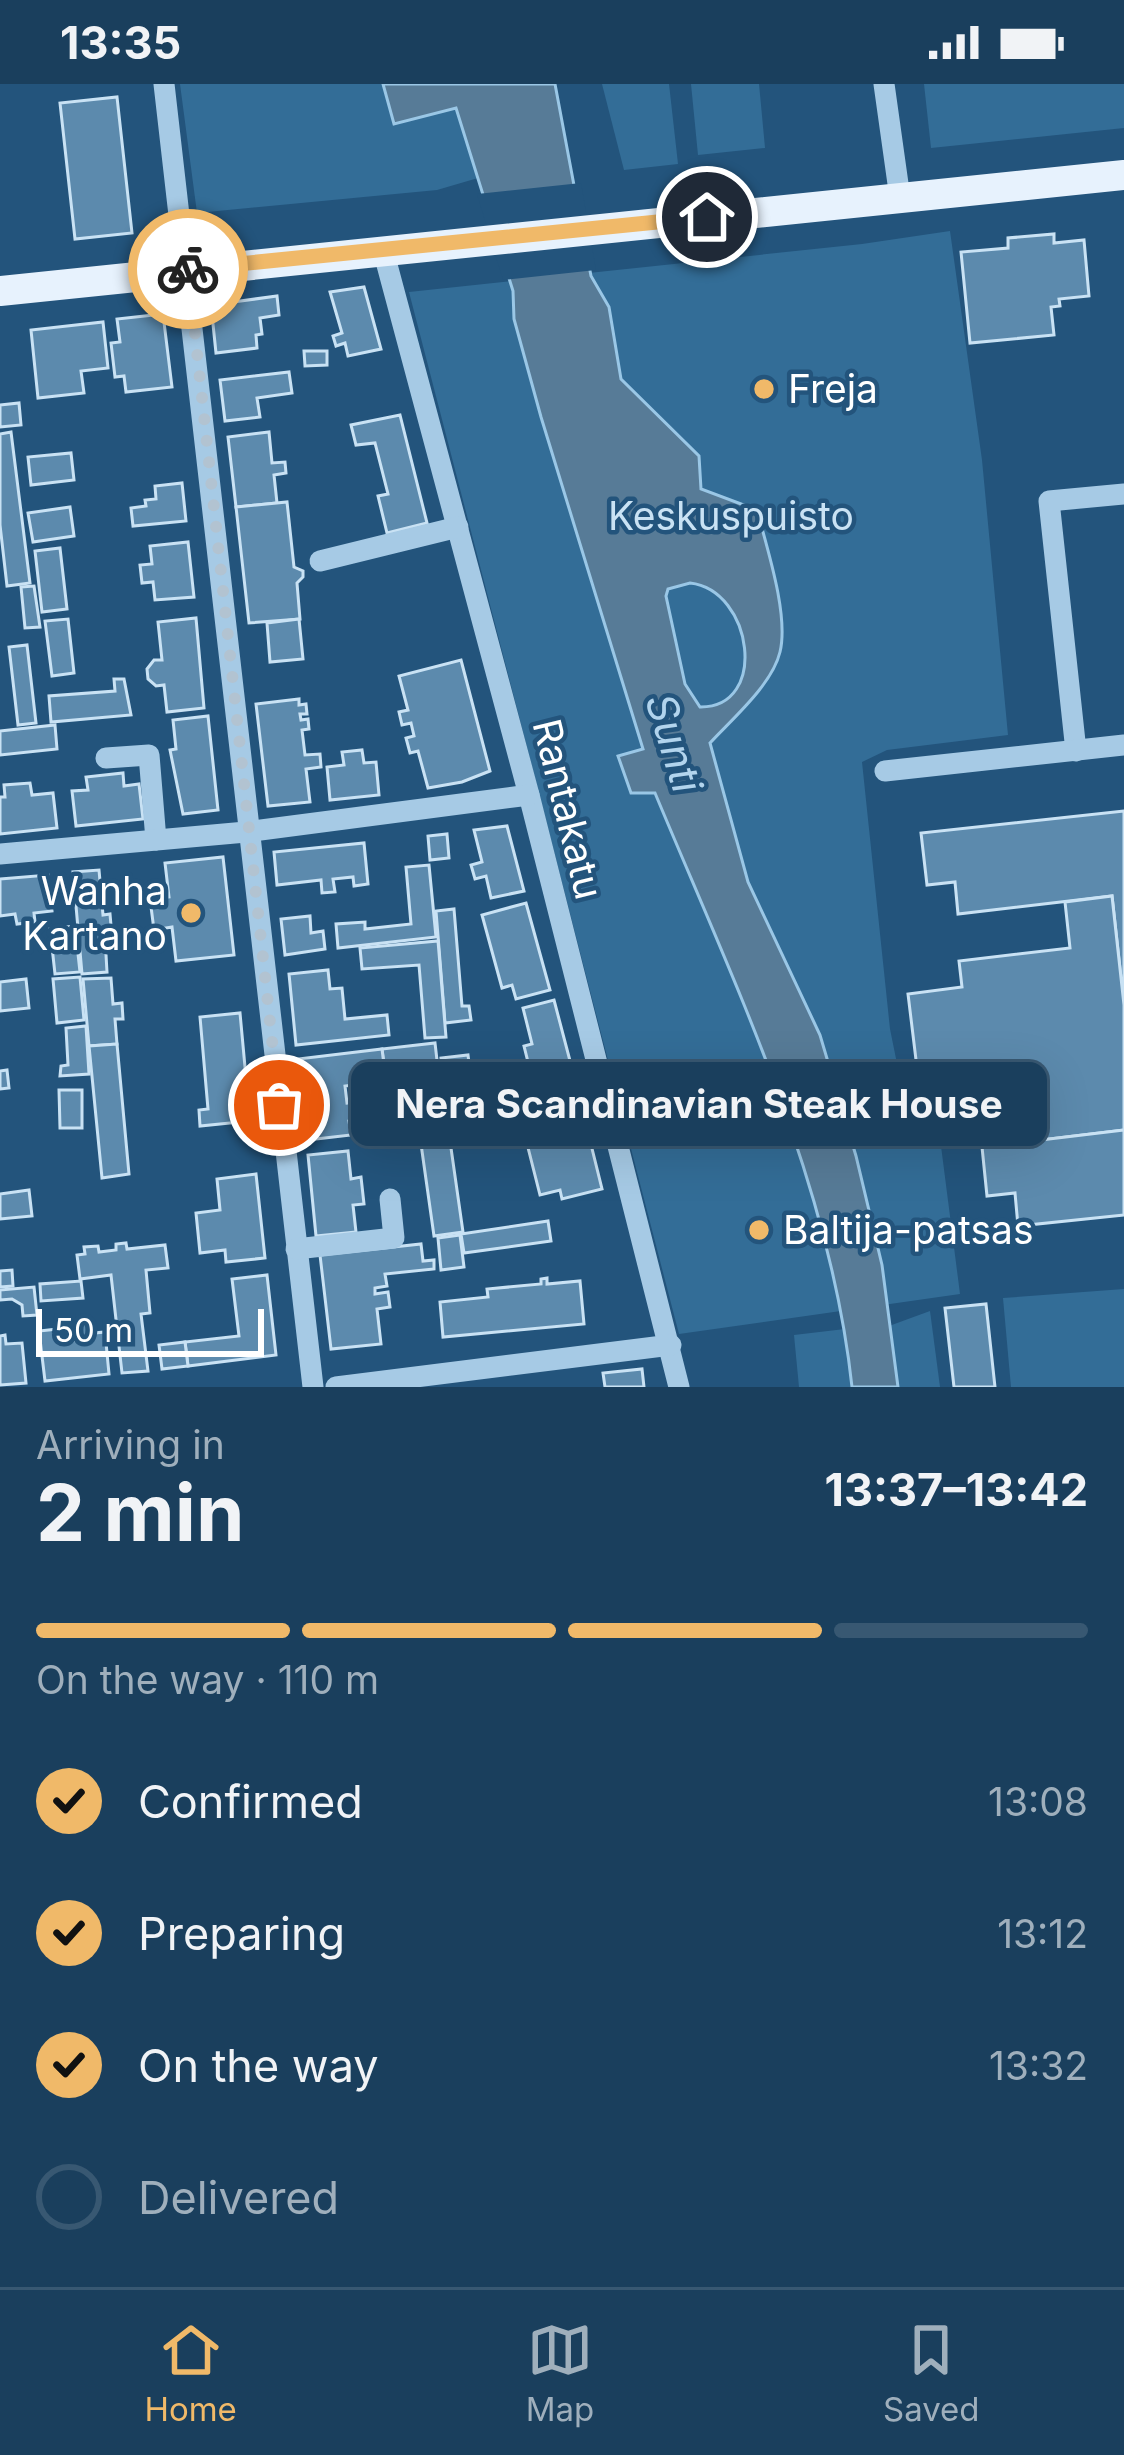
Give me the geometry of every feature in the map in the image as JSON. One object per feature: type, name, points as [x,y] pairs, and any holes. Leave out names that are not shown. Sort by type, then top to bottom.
[{"type":"main road","points":[[0,291],[1124,176]]},
{"type":"street","points":[[164,84],[313,1387]]},
{"type":"street","points":[[884,84],[900,198]]},
{"type":"street","name":"Rantakatu","points":[[383,250],[529,795],[679,1387]]},
{"type":"street","points":[[1076,751],[1049,501],[1124,494]]},
{"type":"street","points":[[320,561],[458,527]]},
{"type":"street","points":[[885,772],[1124,745]]},
{"type":"street","points":[[106,758],[149,755],[156,840]]},
{"type":"street","points":[[0,854],[247,832],[529,795]]},
{"type":"street","points":[[296,1249],[394,1238],[390,1199]]},
{"type":"street","points":[[336,1387],[671,1345]]},
{"type":"green space","points":[[180,84],[383,84],[394,123],[456,107],[478,178],[437,190],[197,213]]},
{"type":"green space","points":[[602,84],[669,84],[678,164],[624,170]]},
{"type":"green space","points":[[691,84],[759,84],[765,148],[698,155]]},
{"type":"green space","points":[[924,84],[1124,84],[1124,128],[931,148]]},
{"type":"green space","name":"Keskuspuisto","points":[[950,231],[982,460],[1008,735],[887,750],[862,762],[890,1029],[908,1118],[941,1146],[960,1294],[679,1334],[409,292]]},
{"type":"green space","points":[[1124,1289],[1124,1387],[1011,1387],[1003,1298]]},
{"type":"green space","points":[[930,1311],[940,1387],[898,1387],[889,1326]]},
{"type":"green space","points":[[845,1329],[851,1387],[799,1387],[794,1335]]},
{"type":"water","name":"Sunti","points":[[383,84],[555,84],[591,276],[609,307],[621,379],[699,456],[701,489],[757,510],[779,601],[780,652],[760,689],[710,743],[748,882],[820,1035],[856,1156],[882,1265],[898,1387],[852,1387],[823,1234],[775,1084],[655,793],[631,793],[618,756],[643,749],[541,417],[514,319],[513,291],[456,108],[394,124]],"holes":[[[690,583],[711,590],[728,605],[739,626],[744,670],[736,689],[722,702],[700,707],[685,684],[666,596],[668,589]]]},
{"type":"pier","points":[[581,183],[596,270],[503,280],[477,194]]},
{"type":"building","points":[[117,97],[132,233],[75,239],[60,103]]},
{"type":"building","points":[[1054,234],[1054,243],[1084,240],[1089,296],[1059,299],[1060,306],[1051,307],[1054,335],[970,343],[961,252],[1008,248],[1008,238]]},
{"type":"building","points":[[364,287],[381,349],[348,356],[345,343],[336,346],[333,336],[342,333],[330,292]]},
{"type":"building","points":[[277,296],[279,315],[260,318],[257,348],[216,353],[211,305]]},
{"type":"building","points":[[163,314],[172,387],[126,392],[124,376],[115,377],[111,343],[120,342],[117,319]]},
{"type":"building","points":[[103,322],[108,368],[81,371],[84,393],[38,398],[31,330]]},
{"type":"building","points":[[304,351],[327,351],[327,365],[305,366]]},
{"type":"building","points":[[289,372],[292,393],[257,398],[260,417],[225,421],[220,380]]},
{"type":"building","points":[[19,403],[21,425],[0,427],[0,405]]},
{"type":"building","points":[[400,415],[427,523],[387,533],[378,496],[388,494],[375,443],[356,445],[351,425]]},
{"type":"building","points":[[11,432],[30,583],[7,586],[0,525],[0,434]]},
{"type":"building","points":[[269,432],[272,463],[285,462],[286,473],[274,475],[277,503],[236,507],[228,437]]},
{"type":"building","points":[[71,453],[74,480],[31,485],[28,457]]},
{"type":"building","points":[[182,483],[186,521],[133,526],[131,508],[156,499],[155,486]]},
{"type":"building","points":[[287,502],[294,567],[303,571],[297,583],[300,619],[249,623],[236,507]]},
{"type":"building","points":[[70,507],[74,536],[33,542],[28,513]]},
{"type":"building","points":[[188,542],[194,597],[155,600],[153,582],[142,583],[140,565],[152,564],[150,546]]},
{"type":"building","points":[[60,548],[67,609],[42,612],[35,551]]},
{"type":"building","points":[[34,586],[40,627],[25,628],[21,587]]},
{"type":"building","points":[[196,618],[204,708],[167,712],[164,685],[156,686],[148,679],[147,669],[154,660],[162,660],[158,622]]},
{"type":"building","points":[[68,619],[74,673],[52,676],[45,621]]},
{"type":"building","points":[[299,619],[303,659],[270,662],[267,623]]},
{"type":"building","points":[[27,645],[36,723],[18,725],[9,647]]},
{"type":"building","points":[[461,660],[490,771],[428,788],[418,751],[410,753],[406,738],[414,736],[411,723],[402,725],[399,712],[408,710],[399,676]]},
{"type":"building","points":[[114,679],[124,679],[131,715],[51,722],[49,696],[115,691]]},
{"type":"building","points":[[299,699],[299,705],[306,704],[307,714],[300,714],[301,720],[308,719],[309,729],[302,730],[305,755],[320,754],[321,767],[306,769],[310,802],[268,806],[256,704]]},
{"type":"building","points":[[208,716],[218,810],[183,814],[170,750],[176,749],[173,720]]},
{"type":"building","points":[[55,725],[57,749],[0,755],[0,731]]},
{"type":"building","points":[[362,750],[364,763],[376,762],[379,795],[330,800],[327,767],[344,765],[342,752]]},
{"type":"building","points":[[123,773],[124,786],[139,784],[143,819],[76,826],[72,791],[88,790],[86,777]]},
{"type":"building","points":[[30,783],[32,795],[53,793],[57,828],[0,834],[4,785]]},
{"type":"building","points":[[1124,811],[1124,1005],[1112,896],[958,914],[955,882],[927,885],[921,833]]},
{"type":"building","points":[[507,826],[524,891],[491,898],[486,876],[475,879],[471,865],[482,862],[474,830]]},
{"type":"building","points":[[447,834],[449,858],[430,860],[428,836]]},
{"type":"building","points":[[364,843],[368,884],[354,886],[353,877],[333,879],[335,892],[322,893],[321,880],[277,885],[274,852]]},
{"type":"building","name":"Wanha Kartano","points":[[223,857],[234,955],[176,961],[172,927],[154,930],[150,899],[169,897],[165,863]]},
{"type":"building","points":[[429,865],[436,937],[338,948],[336,924],[365,922],[365,929],[411,924],[406,867]]},
{"type":"building","points":[[99,870],[103,915],[110,914],[112,937],[105,937],[107,972],[82,974],[73,872]]},
{"type":"building","points":[[48,875],[52,911],[34,913],[35,922],[17,924],[15,914],[0,916],[0,879]]},
{"type":"building","points":[[1112,896],[1124,1005],[1124,1130],[982,1147],[976,1099],[957,1101],[958,1108],[914,1112],[910,1069],[917,1068],[908,994],[962,987],[959,961],[1070,948],[1065,902]]},
{"type":"building","points":[[526,903],[550,990],[516,999],[512,985],[502,988],[482,915]]},
{"type":"building","points":[[454,909],[462,1006],[469,1006],[471,1020],[445,1023],[436,911]]},
{"type":"building","points":[[310,916],[311,933],[323,931],[325,949],[285,955],[281,919]]},
{"type":"building","points":[[75,926],[80,972],[55,974],[50,929]]},
{"type":"building","points":[[438,941],[446,1037],[425,1038],[419,965],[362,969],[360,948]]},
{"type":"building","points":[[328,970],[330,989],[342,988],[345,1019],[387,1015],[389,1035],[296,1045],[289,974]]},
{"type":"building","points":[[80,977],[84,1020],[57,1023],[53,979]]},
{"type":"building","points":[[111,978],[113,1004],[122,1003],[123,1019],[115,1019],[117,1044],[89,1046],[83,979]]},
{"type":"building","points":[[26,979],[29,1008],[0,1011],[0,982]]},
{"type":"building","points":[[554,1000],[574,1076],[534,1086],[524,1046],[532,1044],[523,1008]]},
{"type":"building","points":[[240,1013],[250,1121],[200,1126],[199,1110],[208,1109],[200,1017]]},
{"type":"building","points":[[86,1026],[89,1074],[60,1076],[61,1066],[68,1065],[66,1028]]},
{"type":"building","points":[[435,1043],[446,1138],[405,1142],[403,1124],[423,1121],[420,1094],[397,1096],[394,1068],[417,1066],[416,1061],[384,1065],[382,1049]]},
{"type":"building","points":[[117,1044],[129,1174],[102,1178],[89,1046]]},
{"type":"building","points":[[382,1049],[386,1081],[345,1086],[347,1103],[357,1102],[359,1120],[349,1121],[351,1135],[307,1140],[298,1059]]},
{"type":"building","points":[[468,1055],[474,1104],[447,1107],[441,1058]]},
{"type":"building","points":[[7,1070],[9,1088],[0,1089],[0,1071]]},
{"type":"building","points":[[577,1088],[602,1189],[562,1199],[560,1190],[540,1195],[519,1112],[539,1107],[537,1098]]},
{"type":"building","points":[[59,1090],[82,1090],[82,1128],[60,1128]]},
{"type":"building","points":[[1124,1130],[1124,1215],[1018,1226],[1015,1193],[987,1196],[982,1147]]},
{"type":"building","points":[[450,1141],[463,1232],[434,1236],[421,1144]]},
{"type":"building","points":[[348,1151],[351,1179],[361,1177],[364,1204],[353,1205],[356,1232],[316,1236],[308,1155]]},
{"type":"building","points":[[256,1174],[265,1258],[226,1262],[225,1250],[200,1253],[196,1213],[220,1210],[217,1179]]},
{"type":"building","points":[[29,1190],[32,1216],[0,1219],[0,1194]]},
{"type":"building","points":[[548,1221],[551,1241],[464,1253],[461,1234]]},
{"type":"building","points":[[460,1235],[464,1267],[441,1270],[438,1238]]},
{"type":"building","points":[[126,1243],[127,1249],[165,1245],[168,1268],[146,1270],[150,1313],[141,1314],[148,1371],[122,1373],[111,1275],[80,1279],[77,1255],[85,1254],[84,1247],[98,1246],[99,1252]]},
{"type":"building","points":[[421,1244],[423,1261],[434,1260],[434,1269],[385,1274],[387,1286],[375,1288],[375,1294],[388,1292],[390,1307],[377,1309],[381,1344],[331,1349],[320,1255]]},
{"type":"building","points":[[12,1270],[13,1286],[0,1287],[0,1271]]},
{"type":"building","points":[[267,1275],[276,1355],[188,1366],[185,1342],[239,1336],[232,1279]]},
{"type":"building","points":[[547,1278],[547,1284],[580,1281],[584,1324],[443,1337],[440,1302],[488,1297],[487,1289],[541,1284]]},
{"type":"building","points":[[81,1281],[83,1298],[41,1301],[40,1284]]},
{"type":"building","points":[[34,1287],[37,1315],[23,1316],[22,1305],[12,1299],[0,1300],[0,1290]]},
{"type":"building","points":[[986,1304],[995,1387],[954,1387],[945,1308]]},
{"type":"building","points":[[93,1323],[94,1333],[105,1332],[109,1374],[45,1381],[39,1331],[58,1329],[60,1342],[82,1340],[81,1324]]},
{"type":"building","points":[[5,1335],[6,1344],[22,1343],[26,1383],[0,1385],[0,1336]]},
{"type":"building","points":[[185,1342],[188,1366],[162,1369],[159,1345]]},
{"type":"building","points":[[642,1369],[644,1387],[605,1387],[603,1373]]},
{"type":"way so far","points":[[188,269],[279,1105]]},
{"type":"place","name":"Freja","points":[[764,389]]},
{"type":"place","name":"Wanha Kartano","points":[[191,913]]},
{"type":"place","name":"Nera Scandinavian Steak House","points":[[279,1105]]},
{"type":"place","name":"Baltija-patsas","points":[[759,1230]]},
{"type":"route","points":[[188,269],[707,217]]}]
